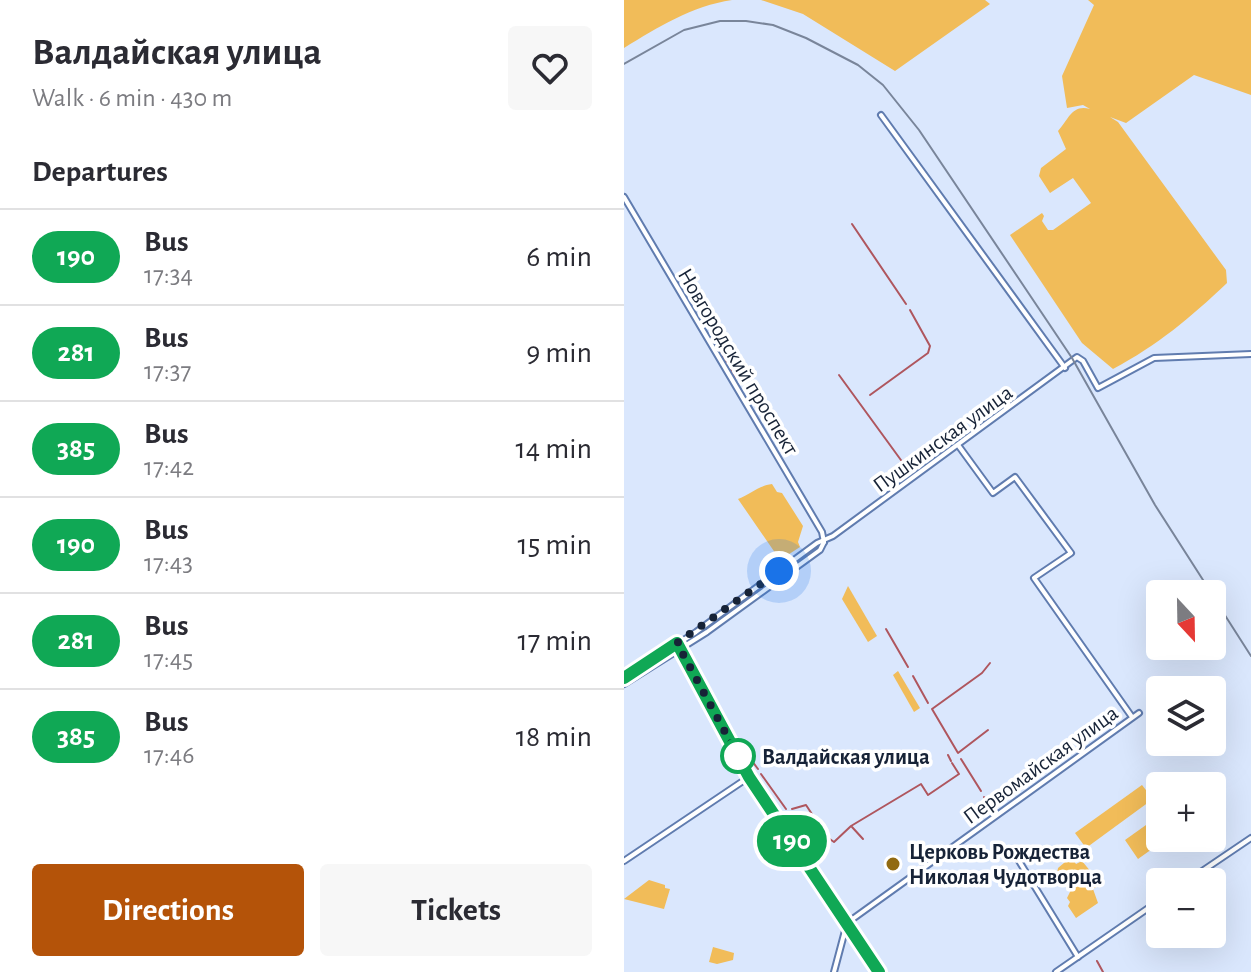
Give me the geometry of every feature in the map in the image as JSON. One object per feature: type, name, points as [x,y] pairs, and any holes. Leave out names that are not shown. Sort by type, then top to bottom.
[{"type":"street","points":[[881,115],[1065,368]]},
{"type":"street","name":"Новгородский проспект","points":[[624,197],[822,532],[824,542]]},
{"type":"street","name":"Пушкинская улица","points":[[624,681],[678,646],[817,543],[824,542],[1077,357],[1083,361],[1098,388],[1154,358],[1251,354]]},
{"type":"street","points":[[958,445],[993,493],[1015,477],[1071,553],[1034,578],[1132,717]]},
{"type":"street","points":[[678,646],[749,777],[879,972]]},
{"type":"street","name":"Первомайская улица","points":[[847,923],[1139,713]]},
{"type":"street","points":[[624,861],[749,777]]},
{"type":"street","points":[[1207,868],[1251,838]]},
{"type":"street","points":[[1019,861],[1078,957]]},
{"type":"street","points":[[1056,972],[1146,910]]},
{"type":"street","points":[[834,972],[847,923]]},
{"type":"shaded area","points":[[624,0],[732,0],[689,12],[624,48]]},
{"type":"shaded area","points":[[761,0],[985,0],[990,4],[895,71],[803,14]]},
{"type":"shaded area","points":[[1088,0],[1251,0],[1251,95],[1194,75],[1126,123],[1110,117],[1118,122],[1226,270],[1227,283],[1173,330],[1113,369],[1082,343],[1010,235],[1042,213],[1042,221],[1048,230],[1053,230],[1091,203],[1073,178],[1050,193],[1039,176],[1041,168],[1066,149],[1058,131],[1068,117],[1079,109],[1090,109],[1083,105],[1067,108],[1062,76],[1094,5]]},
{"type":"shaded area","points":[[772,484],[777,492],[782,493],[803,526],[798,542],[800,547],[780,560],[738,499]]},
{"type":"shaded area","points":[[848,586],[877,636],[868,642],[842,599]]},
{"type":"shaded area","points":[[898,671],[920,708],[914,712],[893,675]]},
{"type":"shaded area","points":[[1142,785],[1146,790],[1146,804],[1086,848],[1075,833]]},
{"type":"shaded area","points":[[1146,825],[1148,852],[1138,859],[1125,840]]},
{"type":"shaded area","points":[[1071,857],[1076,864],[1082,861],[1101,884],[1093,889],[1098,903],[1076,918],[1068,906],[1070,902],[1067,898],[1071,890],[1056,879],[1058,868]]},
{"type":"shaded area","points":[[649,880],[670,889],[664,909],[624,899]]},
{"type":"shaded area","points":[[713,947],[734,953],[733,960],[717,964],[709,962]]},
{"type":"waterway","points":[[852,224],[906,304]]},
{"type":"waterway","points":[[870,395],[928,353],[930,346],[910,310]]},
{"type":"waterway","points":[[716,346],[728,365]]},
{"type":"waterway","points":[[731,370],[735,378]]},
{"type":"waterway","points":[[839,375],[906,467]]},
{"type":"waterway","points":[[886,629],[908,667]]},
{"type":"waterway","points":[[988,730],[958,753],[932,709],[982,673],[990,663]]},
{"type":"waterway","points":[[913,676],[928,703]]},
{"type":"waterway","points":[[743,749],[758,769]]},
{"type":"waterway","points":[[948,755],[951,761]]},
{"type":"waterway","points":[[961,759],[981,791]]},
{"type":"waterway","points":[[792,809],[806,805],[827,837],[834,842],[851,826],[921,784],[928,795],[959,774],[952,763]]},
{"type":"waterway","points":[[761,774],[786,809]]},
{"type":"waterway","points":[[984,797],[992,809]]},
{"type":"waterway","points":[[852,827],[863,839]]},
{"type":"waterway","points":[[1097,961],[1103,972]]},
{"type":"tram line","points":[[624,64],[684,30],[720,21],[746,21],[773,25],[806,38],[858,65],[883,85],[919,130],[1072,358],[1155,505],[1203,580]]},
{"type":"tram line","points":[[1226,617],[1251,656]]},
{"type":"bus line","name":"190","points":[[624,678],[677,643],[749,777],[879,972]]},
{"type":"place","name":"Валдайская улица","points":[[738,756]]},
{"type":"place","name":"Церковь Рождества Николая Чудотворца","points":[[893,864]]},
{"type":"route","points":[[738,756],[677,643],[779,571]]}]
